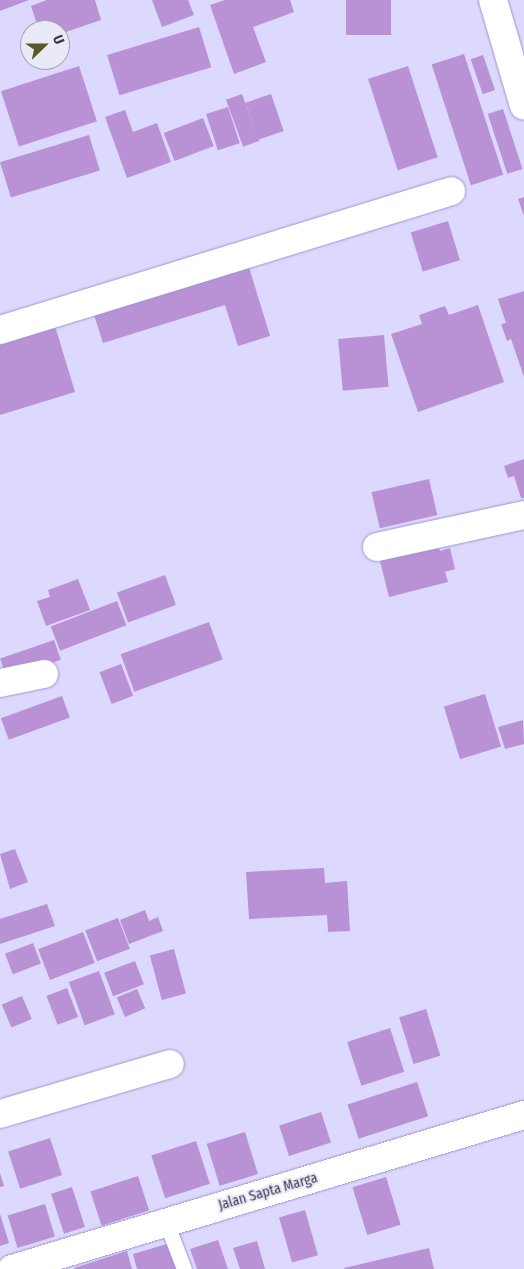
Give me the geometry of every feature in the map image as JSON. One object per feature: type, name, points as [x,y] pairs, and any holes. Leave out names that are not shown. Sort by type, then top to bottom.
[{"type":"street","points":[[493,0],[524,106]]},
{"type":"street","points":[[0,330],[451,191]]},
{"type":"street","points":[[377,547],[524,515]]},
{"type":"street","points":[[0,683],[44,674]]},
{"type":"street","points":[[0,1114],[170,1064]]},
{"type":"street","name":"Jalan Sapta Marga","points":[[12,1269],[524,1115]]},
{"type":"lane","points":[[166,1222],[184,1269]]},
{"type":"building","points":[[0,0],[29,0],[0,11]]},
{"type":"building","points":[[47,0],[95,0],[101,20],[70,31],[70,20],[36,20],[31,6]]},
{"type":"building","points":[[152,0],[188,0],[194,15],[162,27]]},
{"type":"building","points":[[225,0],[290,0],[294,12],[253,27],[266,62],[234,74],[210,5]]},
{"type":"building","points":[[346,0],[391,0],[391,35],[346,35]]},
{"type":"building","points":[[199,27],[211,67],[119,95],[107,55]]},
{"type":"building","points":[[464,54],[503,175],[471,185],[432,65]]},
{"type":"building","points":[[483,55],[495,90],[483,94],[471,59]]},
{"type":"building","points":[[79,66],[97,121],[19,147],[1,91]]},
{"type":"building","points":[[408,66],[438,157],[398,170],[368,79]]},
{"type":"building","points":[[242,94],[259,141],[243,147],[226,100]]},
{"type":"building","points":[[271,94],[284,131],[258,140],[245,103]]},
{"type":"building","points":[[228,107],[240,143],[218,150],[206,114]]},
{"type":"building","points":[[503,109],[522,169],[507,174],[488,114]]},
{"type":"building","points":[[125,110],[133,132],[157,123],[171,162],[127,178],[105,117]]},
{"type":"building","points":[[203,118],[214,146],[175,161],[164,133]]},
{"type":"building","points":[[89,135],[100,170],[11,198],[0,162]]},
{"type":"building","points":[[524,197],[524,216],[518,199]]},
{"type":"building","points":[[448,221],[460,260],[423,272],[411,232]]},
{"type":"building","points":[[249,267],[270,336],[238,346],[225,305],[103,343],[94,315]]},
{"type":"building","points":[[524,291],[524,377],[511,339],[507,341],[501,324],[506,323],[498,299]]},
{"type":"building","points":[[478,305],[504,382],[418,412],[391,334],[422,324],[419,315],[445,306],[449,315]]},
{"type":"building","points":[[55,326],[75,392],[0,415],[0,343]]},
{"type":"building","points":[[384,335],[389,387],[343,391],[338,339]]},
{"type":"building","points":[[524,459],[524,498],[521,498],[514,476],[508,478],[504,466]]},
{"type":"building","points":[[429,479],[437,515],[380,528],[372,492]]},
{"type":"building","points":[[436,538],[440,551],[450,548],[455,569],[445,572],[448,582],[389,597],[378,553]]},
{"type":"building","points":[[165,575],[176,605],[128,623],[117,592]]},
{"type":"building","points":[[78,579],[90,610],[46,626],[37,601],[50,597],[48,590]]},
{"type":"building","points":[[117,601],[126,625],[60,651],[51,626]]},
{"type":"building","points":[[209,622],[223,660],[134,692],[121,654]]},
{"type":"building","points":[[54,640],[61,660],[7,678],[0,659]]},
{"type":"building","points":[[121,664],[133,696],[112,704],[100,672]]},
{"type":"building","points":[[485,694],[501,747],[460,759],[444,707]]},
{"type":"building","points":[[62,696],[70,718],[9,740],[1,718]]},
{"type":"building","points":[[523,720],[524,744],[505,749],[498,727]]},
{"type":"building","points":[[15,849],[28,882],[10,889],[0,854]]},
{"type":"building","points":[[324,868],[325,883],[347,881],[350,931],[328,932],[327,915],[249,919],[246,872]]},
{"type":"building","points":[[47,904],[55,926],[0,944],[0,919]]},
{"type":"building","points":[[145,910],[149,921],[158,917],[163,931],[129,944],[120,920]]},
{"type":"building","points":[[118,918],[130,949],[97,961],[85,931]]},
{"type":"building","points":[[83,932],[95,963],[50,980],[38,949]]},
{"type":"building","points":[[33,943],[41,964],[13,974],[5,954]]},
{"type":"building","points":[[174,949],[186,993],[162,1000],[150,955]]},
{"type":"building","points":[[135,961],[144,984],[113,996],[104,973]]},
{"type":"building","points":[[99,971],[115,1014],[85,1025],[69,982]]},
{"type":"building","points":[[67,988],[78,1017],[58,1025],[46,996]]},
{"type":"building","points":[[137,989],[145,1008],[125,1017],[117,998]]},
{"type":"building","points":[[22,996],[32,1019],[12,1028],[2,1005]]},
{"type":"building","points":[[426,1009],[440,1056],[414,1064],[399,1017]]},
{"type":"building","points":[[390,1028],[404,1072],[361,1086],[347,1042]]},
{"type":"building","points":[[417,1082],[428,1116],[359,1139],[348,1105]]},
{"type":"building","points":[[321,1112],[331,1142],[289,1156],[279,1126]]},
{"type":"building","points":[[245,1132],[258,1174],[220,1186],[207,1144]]},
{"type":"building","points":[[50,1138],[62,1175],[20,1189],[8,1152]]},
{"type":"building","points":[[196,1141],[210,1184],[165,1198],[151,1156]]},
{"type":"building","points":[[0,1173],[4,1186],[0,1187]]},
{"type":"building","points":[[138,1176],[149,1210],[102,1226],[90,1191]]},
{"type":"building","points":[[386,1177],[401,1225],[367,1235],[353,1187]]},
{"type":"building","points":[[72,1187],[85,1227],[64,1234],[51,1194]]},
{"type":"building","points":[[45,1204],[55,1237],[18,1248],[8,1215]]},
{"type":"building","points":[[305,1210],[318,1255],[292,1263],[279,1217]]},
{"type":"building","points":[[0,1214],[9,1243],[0,1246]]},
{"type":"building","points":[[218,1240],[228,1269],[197,1269],[190,1249]]},
{"type":"building","points":[[257,1241],[265,1269],[240,1269],[233,1248]]},
{"type":"building","points":[[170,1243],[178,1269],[137,1269],[133,1254]]},
{"type":"building","points":[[429,1248],[434,1269],[344,1268]]},
{"type":"building","points":[[127,1251],[132,1269],[74,1268]]}]
